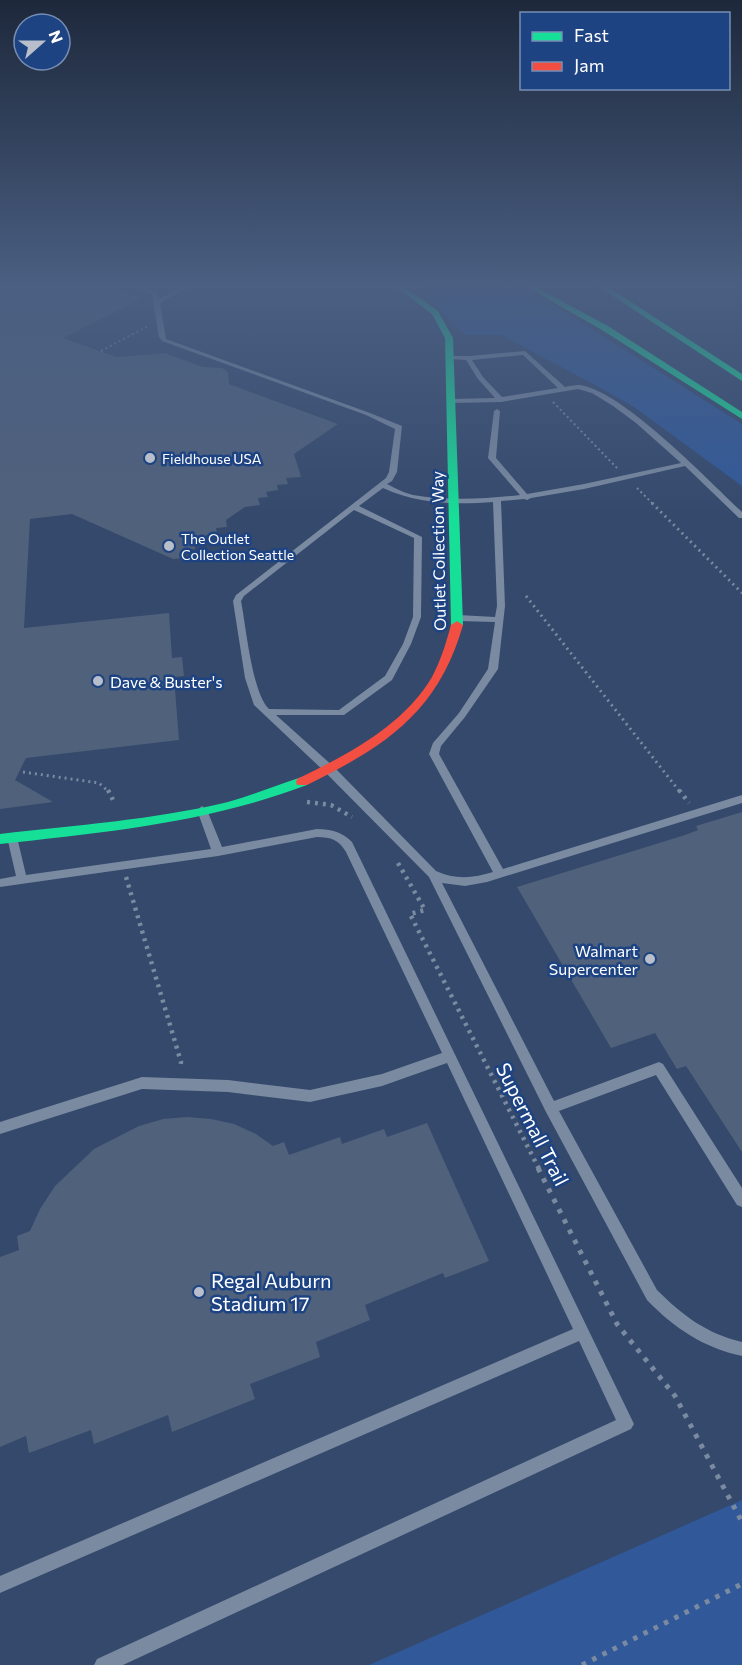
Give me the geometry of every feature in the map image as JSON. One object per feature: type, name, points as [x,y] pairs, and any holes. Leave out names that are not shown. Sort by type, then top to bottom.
[{"type":"main road","name":"Outlet Collection Way","points":[[6,838],[202,810],[292,787],[330,770],[369,748],[417,708],[448,661],[455,641],[458,618],[450,363]]},
{"type":"main road","points":[[659,363],[742,416]]},
{"type":"main road","points":[[719,363],[742,378]]},
{"type":"lane","points":[[227,363],[368,414],[399,428],[393,472],[383,485],[238,598],[254,696],[259,705],[330,770],[432,874],[443,880],[457,883],[471,882],[742,799]]},
{"type":"lane","points":[[471,363],[480,378],[501,400]]},
{"type":"lane","points":[[536,363],[564,389]]},
{"type":"lane","points":[[451,401],[501,400],[584,387],[626,410],[742,516]]},
{"type":"lane","points":[[497,411],[492,458],[526,498]]},
{"type":"lane","points":[[383,485],[411,496],[497,501],[526,498],[685,464]]},
{"type":"lane","points":[[497,501],[500,620],[493,669],[462,715],[436,745],[434,754],[500,874]]},
{"type":"lane","points":[[269,712],[341,713],[389,678],[407,644],[417,617],[418,537],[354,507]]},
{"type":"lane","points":[[458,618],[500,620]]},
{"type":"lane","points":[[202,810],[218,852]]},
{"type":"lane","points":[[0,884],[218,852],[322,833],[343,838],[351,849],[626,1424],[103,1665]]},
{"type":"lane","points":[[6,838],[22,880]]},
{"type":"lane","points":[[432,874],[551,1108],[652,1295],[667,1311],[689,1328],[708,1339],[742,1349]]},
{"type":"lane","points":[[0,1128],[141,1083],[179,1083],[310,1096],[382,1080],[450,1056]]},
{"type":"lane","points":[[551,1108],[659,1068],[742,1200]]},
{"type":"lane","points":[[0,1585],[582,1332]]},
{"type":"path","points":[[553,402],[742,593]]},
{"type":"path","points":[[526,596],[697,813]]},
{"type":"path","points":[[23,772],[99,783],[115,799],[118,823]]},
{"type":"path","points":[[292,787],[300,804],[322,802],[356,820]]},
{"type":"path","name":"Supermall Trail","points":[[392,856],[425,909],[410,914],[617,1324],[632,1348],[663,1378],[675,1396],[742,1522]]},
{"type":"path","points":[[123,866],[181,1062],[179,1083]]},
{"type":"path","points":[[582,1665],[742,1584]]},
{"type":"shaded area","points":[[553,363],[645,363],[742,424],[742,486],[634,407]]},
{"type":"shaded area","points":[[742,1500],[742,1665],[369,1665]]},
{"type":"building","name":"The Outlet Collection Seattle","points":[[0,363],[191,363],[203,367],[222,368],[228,372],[229,384],[338,424],[294,454],[301,477],[286,478],[288,484],[277,485],[278,490],[266,492],[268,497],[258,498],[260,505],[245,507],[226,520],[227,527],[216,528],[217,534],[206,535],[207,542],[194,543],[195,549],[185,550],[185,558],[173,559],[72,514],[30,519],[24,628],[169,613],[172,658],[182,657],[184,676],[174,677],[179,740],[26,758],[15,780],[53,802],[0,809]]},
{"type":"building","name":"Walmart Supercenter","points":[[742,812],[742,1152],[686,1066],[677,1069],[655,1033],[611,1048],[517,887],[685,835],[698,830],[696,826]]},
{"type":"building","name":"Regal Auburn Stadium 17","points":[[187,1117],[234,1124],[256,1134],[273,1146],[284,1142],[289,1155],[340,1137],[342,1144],[384,1129],[387,1137],[427,1123],[489,1261],[445,1278],[443,1273],[365,1305],[370,1320],[316,1342],[320,1357],[250,1384],[255,1399],[172,1432],[168,1415],[94,1444],[91,1430],[29,1453],[26,1436],[0,1447],[0,1257],[19,1250],[17,1236],[30,1231],[40,1209],[55,1186],[94,1149],[139,1126],[163,1119]]},
{"type":"traffic: fast","points":[[450,363],[457,625]]},
{"type":"traffic: fast","points":[[659,363],[742,416]]},
{"type":"traffic: fast","points":[[719,363],[742,378]]},
{"type":"traffic: fast","points":[[0,839],[115,826],[192,814],[229,806],[302,782]]},
{"type":"traffic: jam","points":[[302,782],[354,755],[378,739],[420,702],[436,679],[449,654],[457,625]]},
{"type":"place","name":"Fieldhouse USA","points":[[150,458]]},
{"type":"place","name":"The Outlet Collection Seattle","points":[[169,546]]},
{"type":"place","name":"Dave & Buster's","points":[[98,681]]},
{"type":"place","name":"Walmart Supercenter","points":[[650,959]]},
{"type":"place","name":"Regal Auburn Stadium 17","points":[[199,1292]]}]
